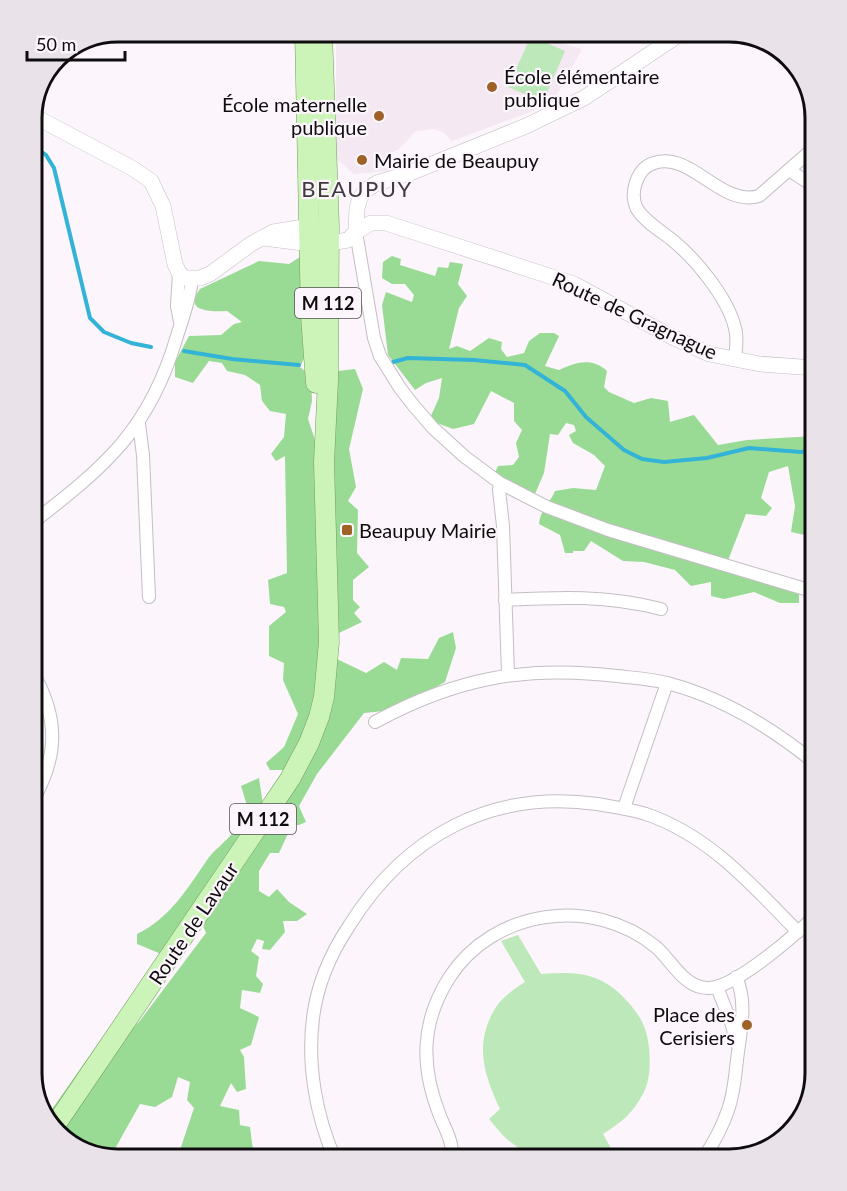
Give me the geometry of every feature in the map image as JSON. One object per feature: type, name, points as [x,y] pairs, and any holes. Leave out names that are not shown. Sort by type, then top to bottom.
[{"type":"main road","name":"Route de Lavaur","points":[[59,1120],[277,799],[309,743],[324,697],[329,642],[324,462],[328,380],[306,42]]},
{"type":"main road","name":"Route de Lavaur","points":[[319,235],[322,42]]},
{"type":"street","points":[[667,42],[584,98],[526,126],[420,169],[377,183],[366,190],[357,208],[356,232],[374,338],[380,357],[400,388],[433,428],[500,483],[547,507],[608,530],[805,589]]},
{"type":"street","points":[[42,120],[132,168],[151,182],[163,206],[175,264],[185,276],[189,300],[171,359],[139,423],[107,461],[42,515]]},
{"type":"street","points":[[735,359],[737,343],[730,314],[692,258],[645,218],[638,209],[634,200],[637,179],[652,163],[663,161],[684,166],[731,194],[750,199],[759,196],[805,155]]},
{"type":"street","points":[[789,170],[805,180]]},
{"type":"street","name":"Route de Gragnague","points":[[185,276],[200,278],[210,274],[251,244],[264,238],[319,235],[340,226],[356,232],[371,223],[386,224],[554,276],[709,354],[760,364],[805,367]]},
{"type":"street","points":[[139,423],[143,455],[149,597]]},
{"type":"street","points":[[500,483],[508,674]]},
{"type":"street","points":[[505,600],[586,597],[619,600],[661,609]]},
{"type":"street","points":[[375,722],[422,698],[508,674],[549,671],[580,672],[666,683],[708,698],[737,711],[781,737],[805,755]]},
{"type":"street","points":[[624,808],[666,683]]},
{"type":"street","points":[[42,691],[51,716],[53,747],[42,781]]},
{"type":"street","points":[[330,1149],[316,1099],[312,1062],[313,1017],[318,993],[332,955],[361,906],[389,872],[414,852],[478,814],[540,801],[562,801],[624,808],[664,821],[706,844],[733,867],[798,932]]},
{"type":"street","points":[[452,1149],[427,1074],[426,1042],[440,994],[455,969],[480,944],[520,921],[544,916],[590,917],[617,925],[643,938],[693,985],[707,988],[717,987],[736,977],[805,926]]},
{"type":"street","points":[[709,1149],[722,1127],[729,1107],[737,1059],[742,1013],[740,986],[736,977]]},
{"type":"street","points":[[717,987],[732,1025],[737,1059]]},
{"type":"shaded area","points":[[336,42],[556,42],[582,49],[552,104],[452,141],[443,132],[434,129],[416,131],[399,149],[391,153],[389,171],[354,174],[336,158]]},
{"type":"green space","points":[[528,42],[545,42],[565,51],[543,102],[508,87]]},
{"type":"green space","points":[[392,256],[401,259],[400,265],[435,276],[438,267],[448,268],[450,262],[463,264],[458,284],[467,296],[459,308],[449,349],[457,346],[470,351],[489,338],[502,342],[501,349],[507,357],[524,353],[529,341],[540,333],[554,333],[559,336],[545,366],[559,370],[584,362],[596,364],[607,371],[604,387],[609,392],[634,403],[651,398],[668,401],[670,422],[694,415],[718,445],[747,440],[805,437],[805,535],[791,532],[795,506],[788,466],[769,472],[761,498],[772,508],[766,516],[746,514],[725,568],[799,591],[799,603],[780,603],[754,592],[724,599],[711,596],[711,582],[691,586],[675,570],[644,562],[623,561],[591,541],[584,551],[565,553],[560,535],[539,524],[542,514],[555,491],[573,488],[596,490],[605,466],[594,455],[573,443],[569,435],[576,431],[574,425],[566,423],[558,435],[550,434],[544,473],[535,494],[518,491],[494,475],[498,466],[513,465],[519,457],[516,443],[522,430],[514,421],[514,403],[491,391],[474,424],[453,429],[429,420],[439,398],[442,378],[426,383],[415,390],[388,355],[382,305],[386,292],[412,302],[414,295],[405,284],[392,284],[382,278],[383,262]]},
{"type":"green space","points":[[300,257],[308,350],[300,367],[311,376],[312,401],[308,419],[315,440],[330,424],[337,408],[333,385],[338,371],[355,369],[363,389],[349,449],[356,487],[348,501],[358,510],[357,553],[369,567],[353,580],[353,600],[360,607],[354,613],[362,622],[339,633],[337,659],[366,673],[384,662],[397,670],[401,658],[428,659],[439,638],[453,632],[456,648],[445,682],[394,710],[364,713],[317,774],[299,806],[306,822],[292,825],[279,853],[270,853],[259,871],[259,891],[269,897],[277,889],[289,902],[307,914],[297,921],[283,921],[285,932],[270,950],[262,949],[264,941],[257,939],[251,951],[259,957],[256,976],[263,984],[260,993],[242,990],[240,1008],[259,1017],[251,1045],[240,1050],[244,1057],[246,1089],[237,1092],[231,1083],[220,1106],[239,1110],[240,1125],[250,1127],[253,1149],[180,1149],[194,1108],[187,1100],[190,1082],[178,1077],[172,1097],[155,1107],[140,1104],[116,1147],[103,1148],[80,1139],[64,1127],[51,1110],[107,1031],[119,1042],[139,1022],[206,933],[203,926],[191,929],[166,956],[137,944],[137,934],[159,920],[168,911],[185,892],[209,857],[235,830],[248,809],[241,786],[259,778],[264,811],[291,781],[283,770],[270,770],[266,763],[284,747],[298,714],[283,680],[284,663],[269,656],[269,626],[286,612],[284,607],[270,604],[268,580],[287,573],[285,456],[276,461],[271,454],[284,437],[286,414],[270,411],[262,401],[260,385],[245,375],[227,371],[222,363],[209,361],[193,383],[175,377],[175,362],[189,336],[221,335],[234,324],[242,322],[227,311],[207,311],[197,306],[195,297],[200,289],[259,261],[289,264]]},
{"type":"green space","points":[[518,935],[541,974],[575,973],[602,981],[625,999],[642,1022],[649,1052],[647,1085],[631,1111],[603,1134],[611,1149],[521,1149],[509,1141],[489,1119],[500,1109],[485,1070],[483,1046],[485,1033],[489,1020],[499,1003],[525,982],[501,941]]},
{"type":"waterway","points":[[42,152],[54,168],[90,318],[104,332],[131,343],[151,347]]},
{"type":"waterway","points":[[184,351],[232,359],[299,365]]},
{"type":"waterway","points":[[393,362],[408,358],[474,360],[525,365],[565,391],[586,417],[624,450],[642,459],[664,462],[707,458],[749,448],[805,451]]},
{"type":"place","name":"École élémentaire publique","points":[[492,87]]},
{"type":"place","name":"École maternelle publique","points":[[379,116]]},
{"type":"place","name":"Mairie de Beaupuy","points":[[362,160]]},
{"type":"place","name":"Beaupuy Mairie","points":[[347,530]]},
{"type":"place","name":"Place des Cerisiers","points":[[747,1025]]},
{"type":"district","name":"BEAUPUY","points":[[357,188]]}]
